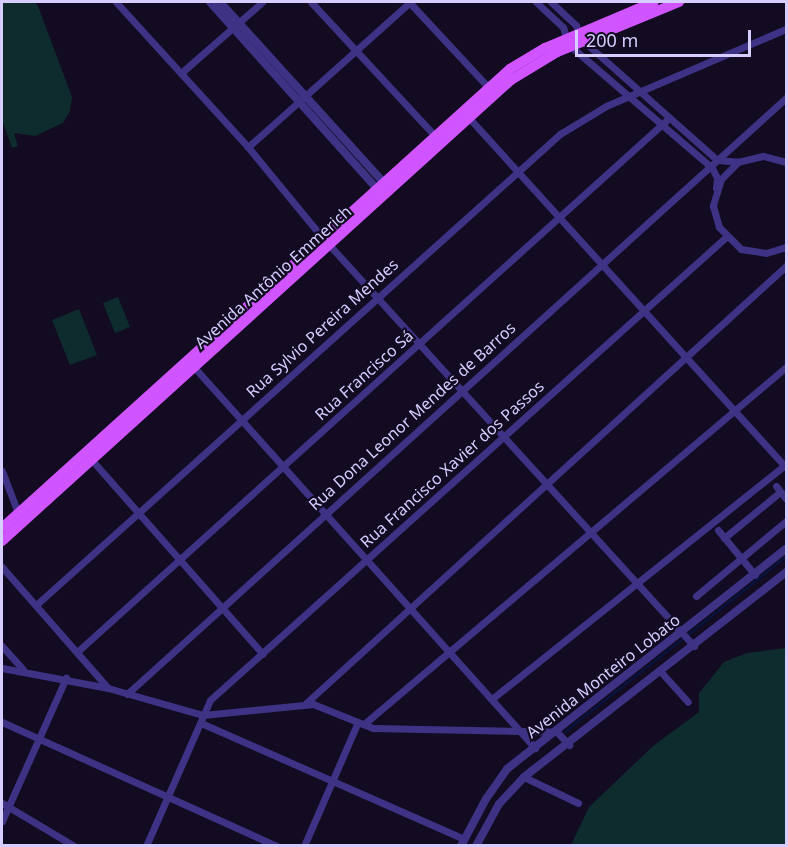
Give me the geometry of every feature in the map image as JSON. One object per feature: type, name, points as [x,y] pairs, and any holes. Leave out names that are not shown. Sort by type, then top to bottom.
[{"type":"main road","points":[[575,40],[654,2]]},
{"type":"main road","points":[[575,40],[679,2]]},
{"type":"main road","name":"Avenida Antônio Emmerich","points":[[191,364],[322,237],[489,88],[529,57],[575,40]]},
{"type":"main road","name":"Avenida Antônio Emmerich","points":[[2,541],[131,417],[330,246],[528,68],[575,40]]},
{"type":"main road","name":"Avenida Antônio Emmerich","points":[[2,528],[89,456]]},
{"type":"street","points":[[116,2],[248,147],[330,246],[591,532],[638,580],[693,644]]},
{"type":"street","points":[[210,2],[236,25],[388,194]]},
{"type":"street","points":[[220,2],[236,25]]},
{"type":"street","points":[[181,73],[262,2]]},
{"type":"street","points":[[311,2],[436,137]]},
{"type":"street","points":[[248,147],[409,2],[489,88]]},
{"type":"street","points":[[536,2],[629,96],[710,166],[716,175],[715,217],[726,237],[748,251],[766,253],[786,248]]},
{"type":"street","points":[[551,2],[576,25],[575,40]]},
{"type":"street","name":"Rua Sylvio Pereira Mendes","points":[[36,605],[517,170],[571,126],[629,96],[786,28]]},
{"type":"street","points":[[575,40],[641,92],[717,160],[738,162],[763,156],[786,162]]},
{"type":"street","name":"Rua Dona Leonor Mendes de Barros","points":[[127,694],[786,98]]},
{"type":"street","name":"Rua Francisco Sá","points":[[77,652],[178,558],[284,467],[669,118]]},
{"type":"street","points":[[470,119],[786,465],[638,580],[493,698]]},
{"type":"street","points":[[716,188],[727,170],[738,162]]},
{"type":"street","name":"Rua Francisco Xavier dos Passos","points":[[146,846],[210,700],[643,309],[726,237]]},
{"type":"street","points":[[305,704],[786,266]]},
{"type":"street","points":[[191,364],[521,729],[535,748]]},
{"type":"street","points":[[304,846],[361,723],[451,652],[786,367]]},
{"type":"street","points":[[89,456],[136,514],[263,654]]},
{"type":"street","points":[[2,471],[18,513]]},
{"type":"street","points":[[724,538],[778,489],[786,499]]},
{"type":"street","points":[[696,596],[786,521]]},
{"type":"street","points":[[718,530],[755,575]]},
{"type":"street","name":"Avenida Monteiro Lobato","points":[[462,842],[496,783],[535,748],[684,634],[786,549]]},
{"type":"street","points":[[2,567],[108,688]]},
{"type":"street","name":"Avenida Monteiro Lobato","points":[[478,845],[499,804],[524,777],[786,572]]},
{"type":"street","points":[[2,646],[22,669]]},
{"type":"street","points":[[2,668],[22,669],[108,688],[202,719],[332,783],[462,842]]},
{"type":"street","points":[[661,672],[688,702]]},
{"type":"street","points":[[2,821],[5,804],[39,739],[66,678]]},
{"type":"street","points":[[202,719],[314,704],[361,723],[397,730],[521,729],[557,732],[568,744]]},
{"type":"street","points":[[2,722],[277,846]]},
{"type":"street","points":[[524,777],[578,803]]},
{"type":"street","points":[[5,804],[74,846]]},
{"type":"green space","points":[[2,2],[35,2],[38,6],[72,97],[70,111],[63,123],[35,136],[14,133],[18,146],[12,148],[2,120]]},
{"type":"green space","points":[[118,297],[130,327],[115,333],[103,303]]},
{"type":"green space","points":[[79,309],[97,355],[70,365],[52,320]]},
{"type":"green space","points":[[786,648],[786,845],[571,845],[589,807],[653,746],[699,712],[699,693],[724,662],[747,653]]},
{"type":"waterway","points":[[688,635],[786,557]]},
{"type":"waterway","points":[[565,732],[684,638]]}]
